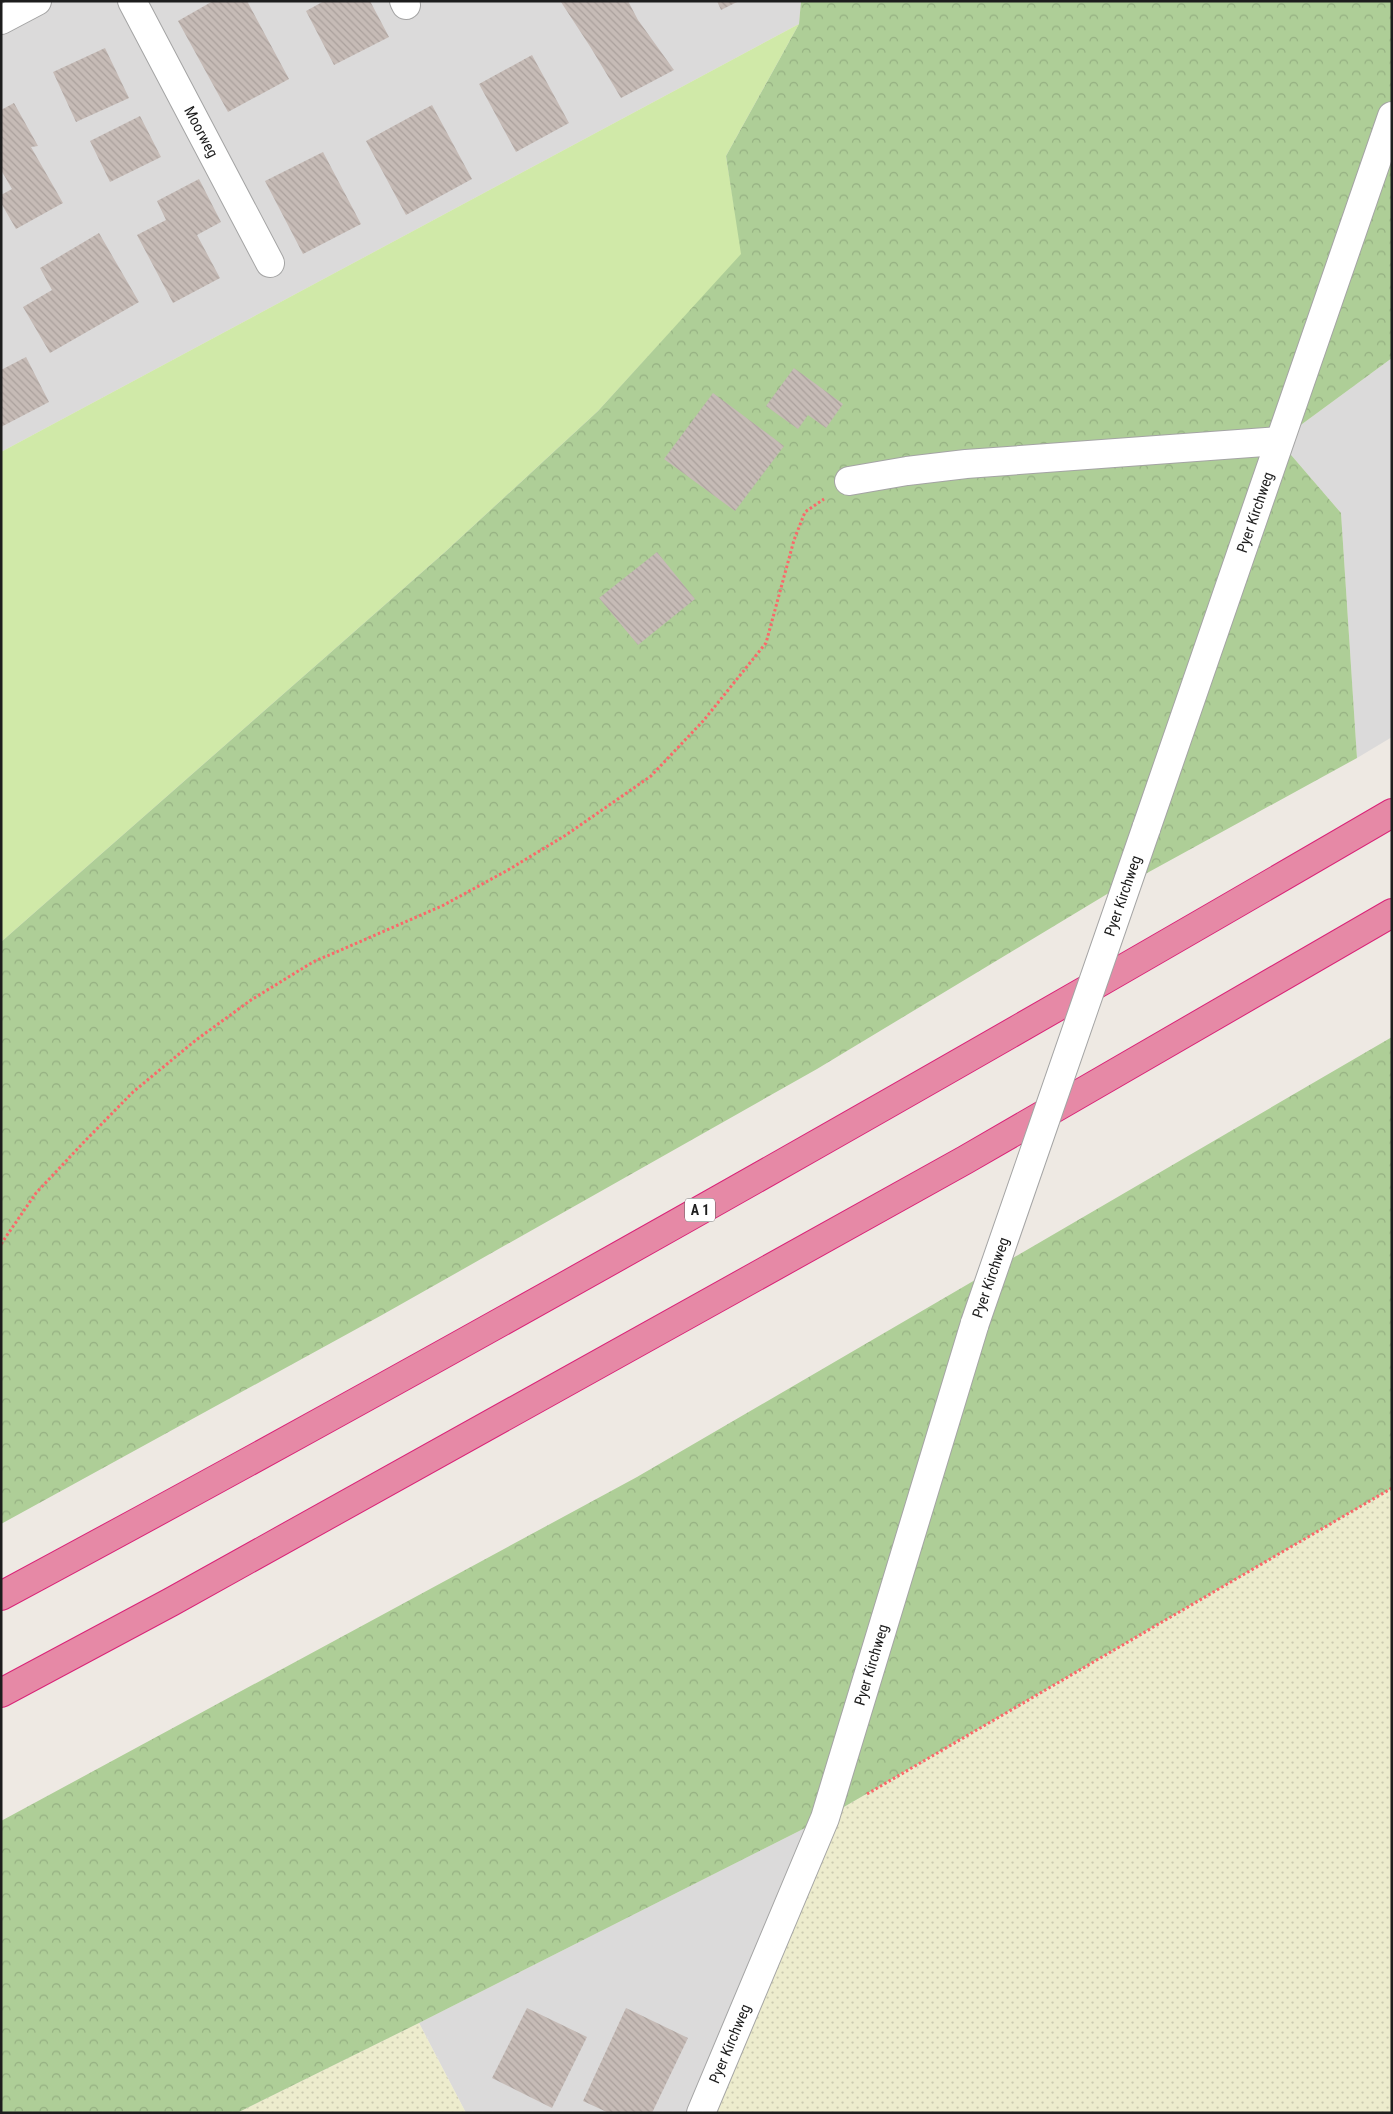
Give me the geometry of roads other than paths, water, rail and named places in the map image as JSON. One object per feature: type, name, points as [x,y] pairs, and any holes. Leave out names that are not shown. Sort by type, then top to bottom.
[{"type":"highway","name":"A 1","points":[[1,1596],[138,1523],[803,1152],[1392,813]]},
{"type":"highway","points":[[1,1693],[171,1602],[965,1160],[1392,913]]},
{"type":"street","points":[[1,20],[38,1]]},
{"type":"street","name":"Moorweg","points":[[132,1],[270,263]]},
{"type":"street","name":"Pyer Kirchweg","points":[[701,2113],[825,1818],[975,1323],[1392,116]]},
{"type":"street","points":[[849,481],[907,471],[966,464],[1279,441]]}]
